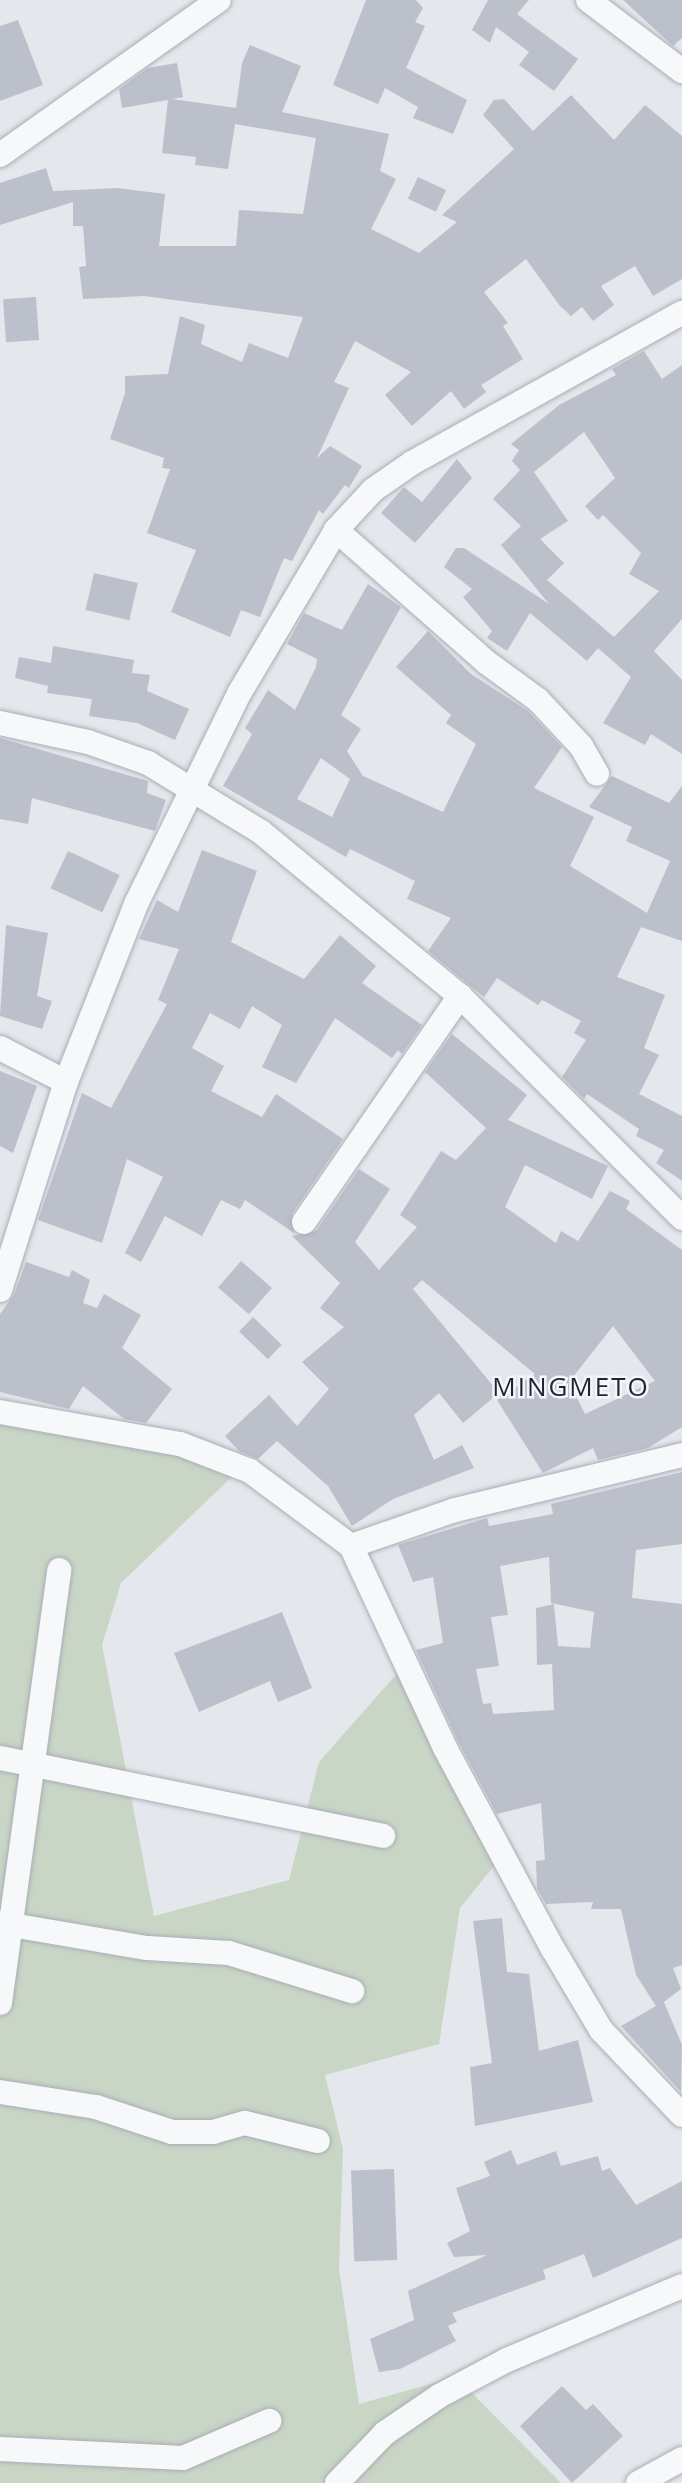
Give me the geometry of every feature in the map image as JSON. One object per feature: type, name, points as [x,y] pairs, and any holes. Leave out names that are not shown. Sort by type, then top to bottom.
[{"type":"street","points":[[0,155],[219,0]]},
{"type":"street","points":[[588,0],[682,71]]},
{"type":"street","points":[[0,1290],[66,1082],[138,902],[240,692],[336,530],[373,490],[412,463],[682,313]]},
{"type":"street","points":[[336,530],[486,662],[538,699],[581,746],[597,775]]},
{"type":"street","points":[[0,723],[88,742],[148,763],[193,788],[261,832],[460,996],[682,1218]]},
{"type":"street","points":[[304,1222],[460,996]]},
{"type":"street","points":[[0,1048],[66,1082]]},
{"type":"street","points":[[0,1412],[180,1444],[227,1462],[284,1494],[351,1546],[446,1748],[553,1949],[601,2030],[682,2115]]},
{"type":"street","points":[[351,1546],[455,1510],[682,1455]]},
{"type":"street","points":[[0,2003],[6,1924],[59,1570]]},
{"type":"street","points":[[0,1758],[30,1767],[225,1801],[383,1836]]},
{"type":"street","points":[[6,1924],[147,1948],[229,1954],[352,1991]]},
{"type":"street","points":[[0,2092],[96,2107],[172,2132],[213,2132],[245,2123],[318,2141]]},
{"type":"street","points":[[337,2483],[385,2434],[439,2396],[507,2360],[682,2286]]},
{"type":"street","points":[[0,2449],[183,2458],[269,2421]]},
{"type":"street","points":[[638,2483],[682,2459]]},
{"type":"green space","points":[[0,1417],[166,1446],[239,1470],[121,1583],[102,1645],[154,1916],[289,1880],[319,1762],[401,1669],[497,1862],[460,1908],[439,2044],[325,2075],[343,2149],[339,2269],[359,2404],[437,2382],[504,2347],[471,2392],[561,2483],[0,2483]]},
{"type":"building","points":[[366,0],[416,0],[423,8],[415,22],[425,26],[406,68],[467,100],[453,134],[413,118],[418,107],[385,88],[378,104],[333,85]]},
{"type":"building","points":[[488,0],[529,0],[517,14],[578,59],[554,91],[519,65],[529,52],[496,27],[490,43],[472,30]]},
{"type":"building","points":[[623,0],[682,0],[682,38],[673,46]]},
{"type":"building","points":[[18,20],[43,85],[0,101],[0,26]]},
{"type":"building","points":[[250,45],[301,66],[282,112],[389,134],[380,171],[396,179],[371,229],[419,253],[457,222],[442,215],[514,149],[483,115],[494,100],[504,99],[533,131],[571,95],[614,140],[645,105],[682,136],[682,279],[653,296],[635,266],[601,286],[614,305],[593,321],[582,307],[571,316],[560,306],[526,259],[484,292],[508,323],[503,326],[523,359],[481,385],[486,392],[464,409],[451,391],[412,426],[385,395],[411,372],[355,341],[334,382],[349,388],[317,458],[330,446],[362,466],[349,488],[345,485],[323,514],[319,510],[292,561],[284,558],[260,617],[241,610],[230,637],[171,612],[196,550],[147,533],[170,469],[162,468],[164,458],[110,439],[125,393],[125,376],[168,374],[180,316],[205,325],[201,344],[242,362],[249,343],[288,358],[303,317],[144,296],[83,299],[79,267],[86,266],[83,226],[73,226],[73,202],[0,225],[0,183],[46,168],[53,191],[117,188],[165,194],[159,246],[236,246],[239,210],[303,214],[316,138],[235,124],[228,169],[195,165],[196,157],[162,153],[168,100],[122,108],[119,89],[148,68],[177,63],[183,97],[172,99],[236,108],[242,63]]},
{"type":"building","points":[[418,177],[446,190],[436,212],[408,199]]},
{"type":"building","points":[[36,297],[39,340],[6,342],[3,299]]},
{"type":"building","points":[[644,351],[662,379],[682,365],[682,619],[654,651],[682,680],[682,754],[651,734],[645,745],[603,723],[631,677],[598,648],[587,661],[530,613],[507,651],[487,638],[492,631],[463,597],[472,589],[444,567],[456,548],[464,548],[549,604],[501,545],[521,526],[493,499],[520,470],[512,461],[519,450],[511,444],[559,405],[616,375],[612,369]],"holes":[[[584,432],[615,478],[585,506],[598,520],[603,515],[641,553],[629,574],[659,591],[614,637],[547,580],[564,563],[540,539],[568,521],[534,472]]]},
{"type":"building","points":[[457,459],[472,478],[415,543],[381,513],[404,487],[422,502]]},
{"type":"building","points":[[94,573],[138,583],[129,620],[85,610]]},
{"type":"building","points":[[368,584],[401,607],[341,715],[361,729],[347,751],[363,776],[443,812],[476,744],[446,723],[451,715],[396,667],[428,631],[471,674],[528,711],[562,747],[534,788],[594,817],[570,866],[647,913],[670,861],[626,841],[632,827],[589,807],[612,776],[669,803],[682,786],[682,941],[641,927],[617,977],[665,995],[644,1048],[659,1055],[639,1094],[682,1116],[682,1181],[656,1163],[664,1150],[636,1136],[639,1129],[587,1094],[584,1099],[562,1077],[586,1040],[574,1033],[581,1021],[542,1000],[538,1005],[497,978],[484,997],[428,951],[451,918],[407,899],[415,881],[350,849],[346,857],[223,786],[252,734],[245,728],[268,690],[295,710],[316,667],[317,659],[287,644],[304,613],[342,630]],"holes":[[[321,758],[350,779],[332,817],[297,799]]]},
{"type":"building","points":[[53,646],[134,660],[132,673],[150,675],[147,691],[189,709],[175,740],[137,723],[89,716],[92,699],[47,693],[48,686],[15,678],[19,657],[51,663]]},
{"type":"building","points":[[0,738],[148,781],[147,793],[166,800],[155,831],[32,798],[28,824],[0,819]]},
{"type":"building","points":[[202,850],[257,871],[231,942],[304,979],[340,935],[376,966],[362,983],[422,1025],[402,1054],[398,1050],[392,1058],[335,1018],[296,1083],[262,1067],[282,1025],[252,1006],[240,1029],[210,1013],[192,1048],[224,1066],[211,1091],[262,1117],[276,1094],[343,1139],[292,1214],[294,1233],[245,1200],[240,1209],[221,1200],[202,1236],[165,1216],[141,1262],[125,1253],[163,1177],[127,1159],[102,1243],[38,1220],[82,1093],[111,1108],[167,1004],[158,1000],[179,949],[139,939],[157,900],[178,912]]},
{"type":"building","points":[[68,851],[120,875],[102,912],[51,888]]},
{"type":"building","points":[[6,925],[48,933],[37,996],[52,1001],[42,1029],[0,1016]]},
{"type":"building","points":[[452,1034],[527,1095],[508,1120],[608,1166],[592,1199],[525,1165],[505,1207],[556,1243],[561,1231],[578,1241],[610,1191],[630,1201],[626,1209],[682,1250],[682,1427],[648,1448],[598,1460],[593,1448],[543,1473],[497,1400],[535,1374],[422,1280],[413,1289],[499,1393],[463,1423],[439,1393],[414,1415],[434,1460],[462,1445],[474,1468],[393,1499],[352,1526],[328,1486],[277,1441],[258,1459],[239,1451],[225,1436],[269,1395],[297,1426],[329,1389],[302,1362],[344,1327],[320,1308],[340,1283],[292,1236],[316,1231],[359,1169],[390,1189],[355,1242],[379,1270],[417,1227],[400,1215],[441,1151],[456,1160],[486,1128],[425,1072]],"holes":[[[613,1326],[655,1381],[585,1414],[569,1382]]]},
{"type":"building","points":[[0,1071],[37,1086],[13,1153],[0,1146]]},
{"type":"building","points":[[241,1261],[272,1288],[249,1314],[218,1287]]},
{"type":"building","points":[[26,1262],[69,1277],[72,1270],[90,1280],[83,1303],[97,1308],[104,1294],[141,1315],[122,1348],[172,1389],[146,1423],[124,1419],[83,1386],[69,1409],[0,1392],[0,1314],[14,1295]]},
{"type":"building","points":[[253,1317],[282,1345],[268,1359],[239,1331]]},
{"type":"building","points":[[682,1472],[682,1544],[636,1550],[632,1598],[682,1604],[682,1965],[673,1968],[681,1989],[664,2002],[682,2045],[681,2092],[621,2026],[656,2006],[636,1975],[621,1909],[591,1909],[593,1902],[546,1904],[537,1888],[536,1861],[545,1860],[541,1803],[497,1814],[458,1741],[416,1650],[443,1643],[433,1577],[413,1582],[398,1545],[487,1518],[489,1526],[553,1514],[551,1504]],"holes":[[[549,1557],[551,1603],[594,1612],[590,1648],[558,1646],[554,1604],[536,1608],[537,1665],[552,1664],[554,1710],[493,1714],[491,1703],[483,1704],[476,1669],[499,1666],[491,1617],[508,1615],[500,1566]]]},
{"type":"building","points":[[282,1612],[312,1688],[278,1702],[270,1681],[199,1712],[174,1653]]},
{"type":"building","points":[[502,1918],[507,1972],[529,1974],[539,2051],[578,2040],[593,2102],[475,2126],[470,2067],[492,2063],[473,1921]]},
{"type":"building","points":[[511,2150],[517,2165],[556,2151],[561,2166],[598,2156],[602,2171],[610,2168],[636,2205],[682,2181],[682,2238],[593,2278],[584,2254],[543,2270],[546,2279],[452,2313],[457,2322],[448,2326],[456,2341],[400,2369],[379,2372],[370,2339],[414,2320],[408,2291],[487,2255],[454,2257],[447,2243],[470,2231],[456,2188],[490,2176],[484,2162]]},
{"type":"building","points":[[394,2169],[397,2260],[354,2261],[351,2171]]},
{"type":"building","points":[[562,2386],[586,2410],[593,2404],[623,2436],[572,2483],[520,2426]]},
{"type":"district","name":"MINGMETO","points":[[571,1387]]}]
